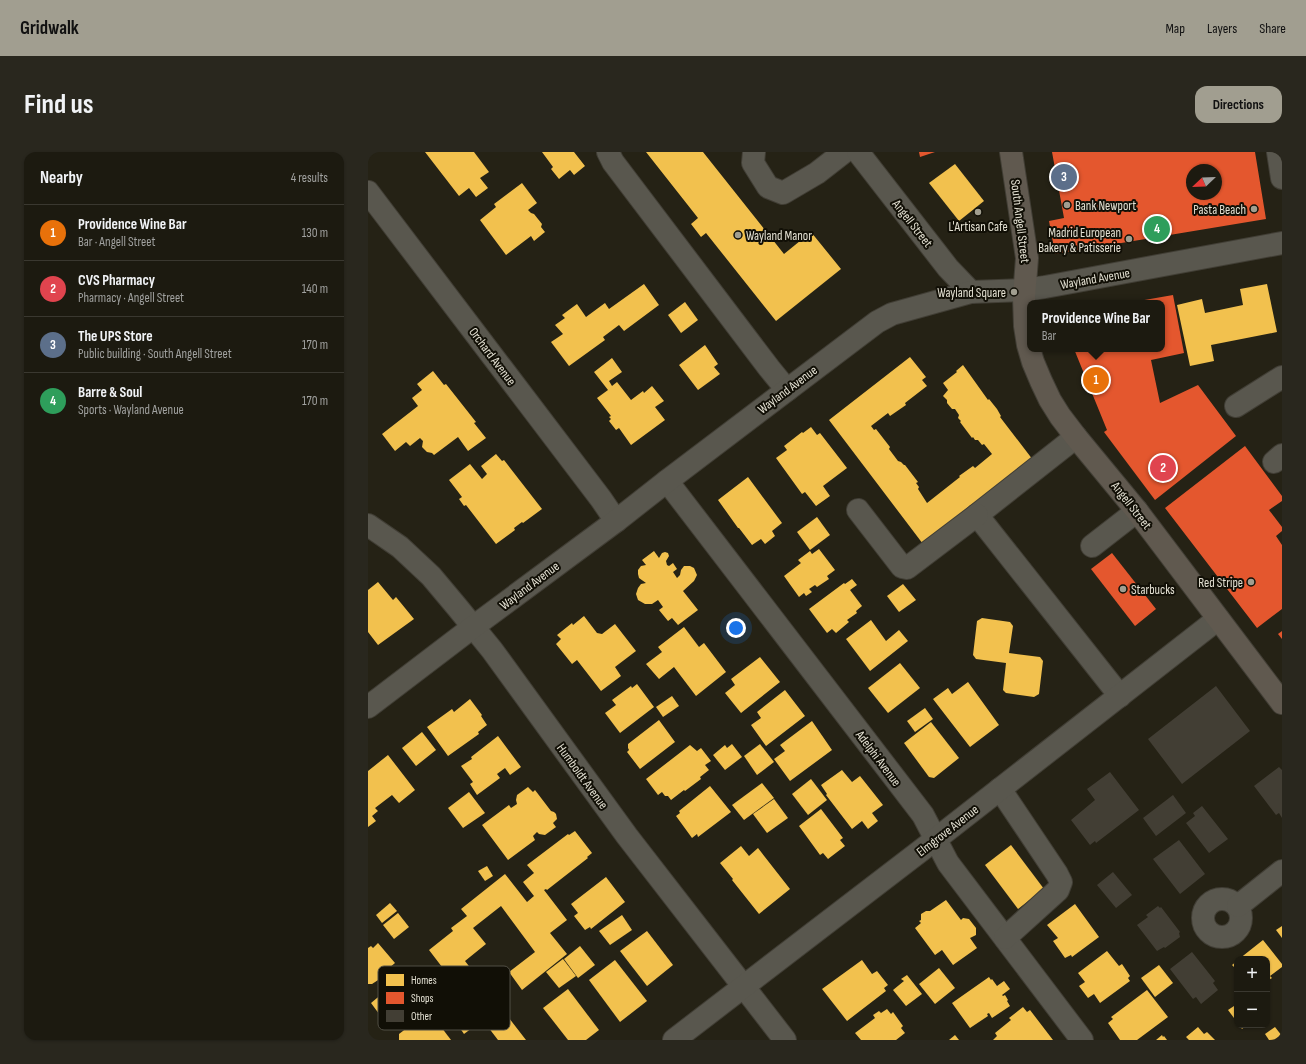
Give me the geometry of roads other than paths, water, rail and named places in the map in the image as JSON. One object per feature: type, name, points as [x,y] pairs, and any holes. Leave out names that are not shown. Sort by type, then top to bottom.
[{"type":"main road","name":"South Angell Street","points":[[1011,152],[1027,258],[1025,290]]},
{"type":"main road","name":"Angell Street","points":[[1025,290],[1024,313],[1027,339]]},
{"type":"main road","name":"Angell Street","points":[[1030,352],[1041,381],[1060,416],[1137,511],[1282,703]]},
{"type":"street","points":[[608,152],[613,162],[627,181],[764,362],[787,390]]},
{"type":"street","points":[[754,152],[753,163],[768,187],[784,192],[817,172],[844,152]]},
{"type":"street","name":"Angell Street","points":[[858,152],[948,268],[971,292]]},
{"type":"street","points":[[1278,152],[1282,178]]},
{"type":"street","name":"Orchard Avenue","points":[[368,192],[601,499],[616,521]]},
{"type":"street","name":"Wayland Avenue","points":[[368,707],[616,521],[877,322],[892,314],[971,292],[1025,290],[1282,243]]},
{"type":"street","points":[[1236,406],[1282,377]]},
{"type":"street","points":[[858,510],[902,567],[907,568],[1076,437]]},
{"type":"street","name":"Adelphi Avenue","points":[[667,481],[923,815],[948,863],[1082,1040]]},
{"type":"street","points":[[1092,546],[1137,511]]},
{"type":"street","points":[[977,515],[1120,696]]},
{"type":"street","name":"Humboldt Avenue","points":[[368,525],[400,547],[431,576],[492,650],[627,836],[786,1040]]},
{"type":"street","name":"Elmgrove Avenue","points":[[674,1040],[1218,620]]},
{"type":"street","points":[[1000,789],[1061,882],[1058,890],[1005,938]]},
{"type":"street","points":[[1238,906],[1282,871]]},
{"type":"place","name":"The UPS Store","points":[[1064,177]]},
{"type":"place","name":"Bank Newport","points":[[1067,205]]},
{"type":"place","name":"Pasta Beach","points":[[1254,209]]},
{"type":"place","name":"L'Artisan Cafe","points":[[978,212]]},
{"type":"place","name":"Barre & Soul","points":[[1157,229]]},
{"type":"place","name":"Wayland Manor","points":[[738,235]]},
{"type":"place","name":"Madrid European Bakery & Patisserie","points":[[1129,239]]},
{"type":"place","name":"Wayland Square","points":[[1014,292]]},
{"type":"place","name":"Providence Wine Bar","points":[[1096,380]]},
{"type":"place","name":"CVS Pharmacy","points":[[1163,468]]},
{"type":"place","name":"Red Stripe","points":[[1251,582]]},
{"type":"place","name":"Starbucks","points":[[1123,589]]}]
